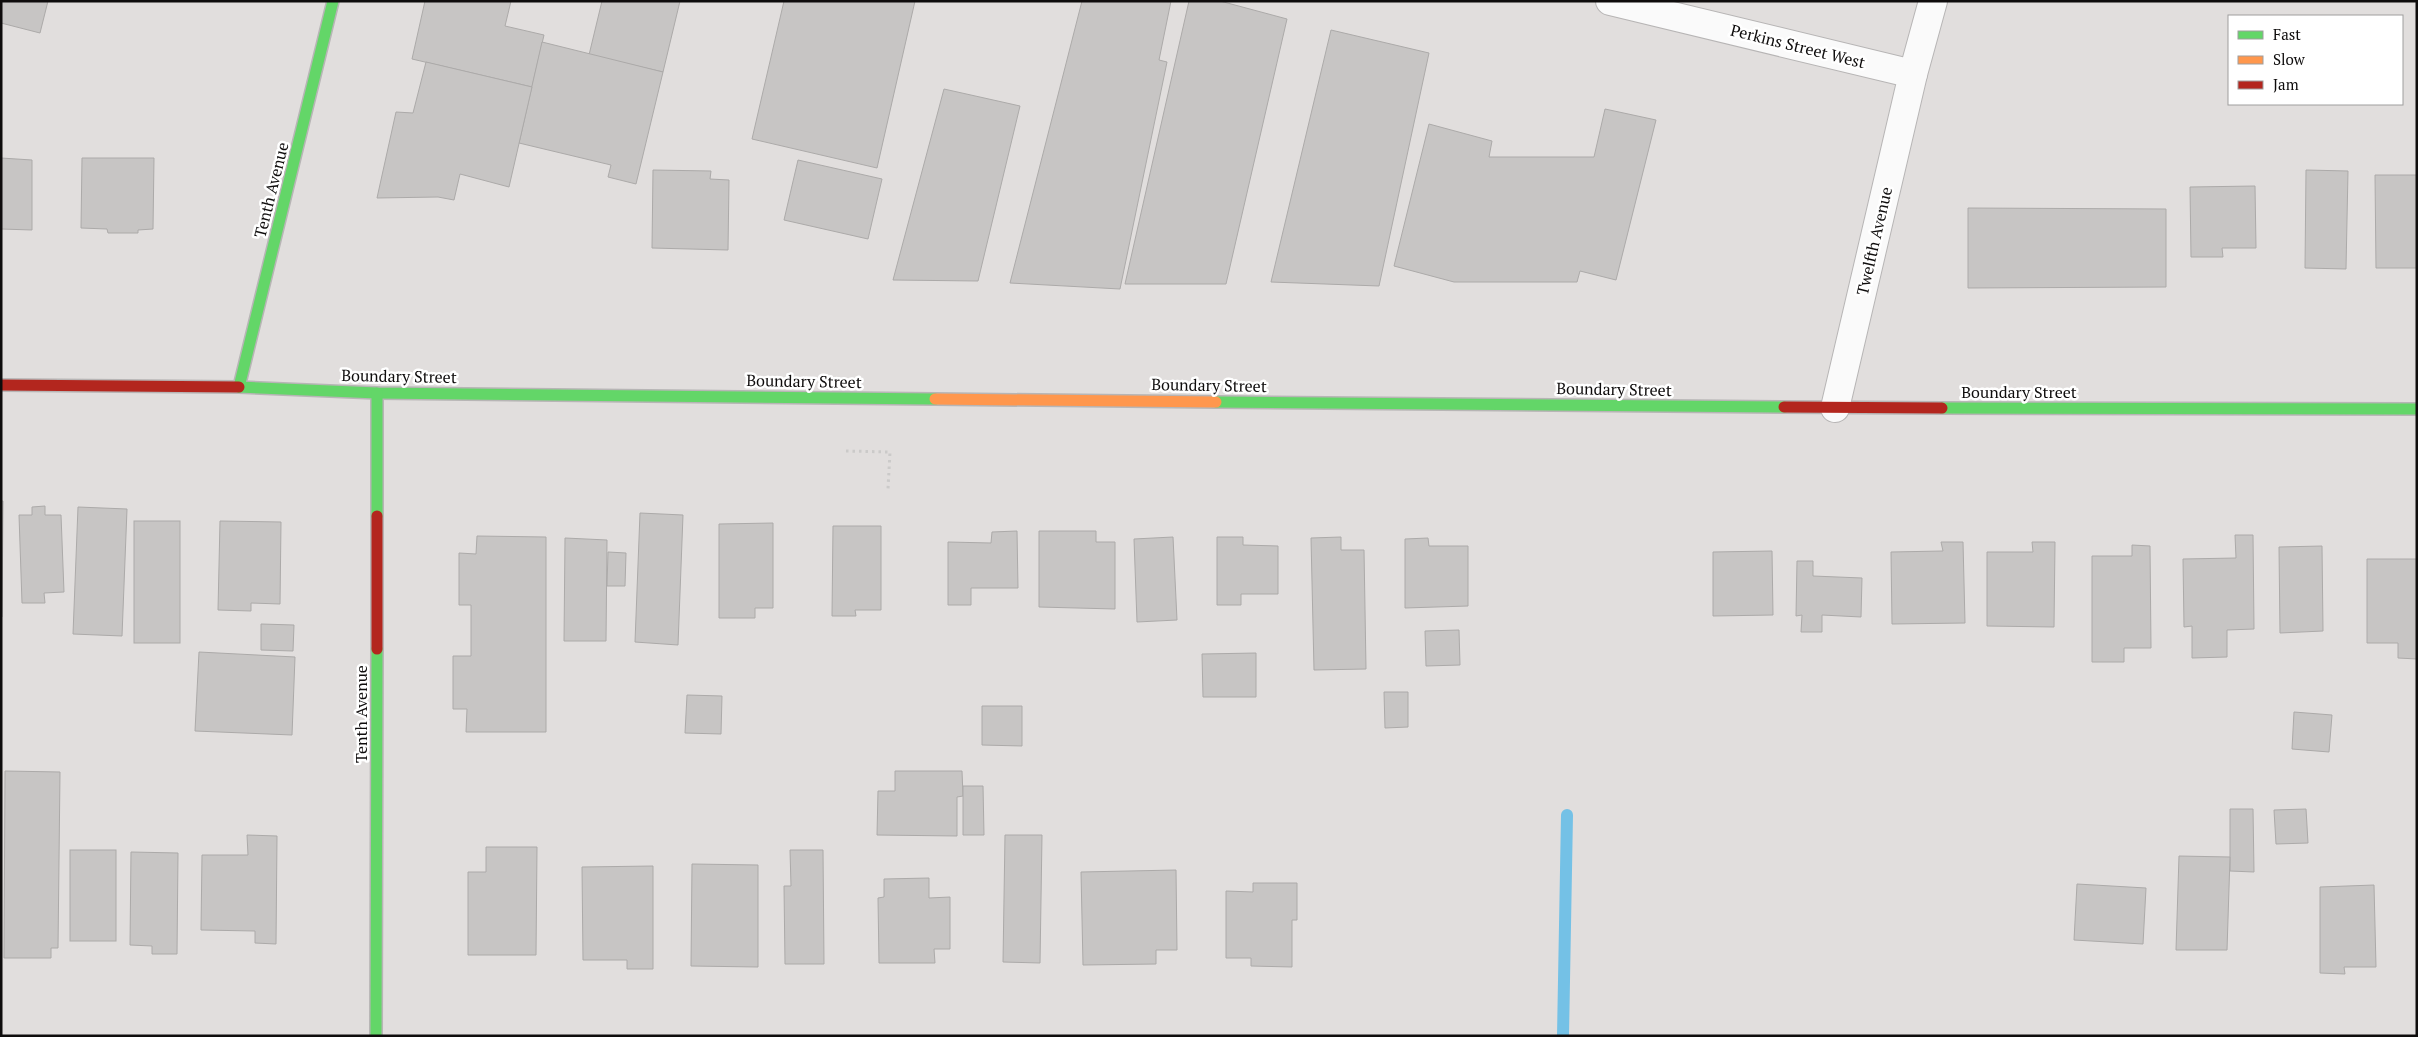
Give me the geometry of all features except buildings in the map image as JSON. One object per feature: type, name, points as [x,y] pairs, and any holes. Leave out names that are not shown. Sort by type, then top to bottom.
[{"type":"main road","name":"Tenth Avenue","points":[[239,387],[333,1]]},
{"type":"main road","name":"Boundary Street","points":[[1,385],[239,387],[377,393],[1834,408],[2417,409]]},
{"type":"main road","name":"Tenth Avenue","points":[[376,1036],[377,393]]},
{"type":"street","name":"Perkins Street West","points":[[1610,1],[1913,74]]},
{"type":"street","points":[[1913,74],[1933,1]]},
{"type":"street","name":"Twelfth Avenue","points":[[1834,408],[1913,74]]},
{"type":"path","points":[[846,451],[890,452],[888,489]]},
{"type":"waterway","points":[[1563,1036],[1567,815]]},
{"type":"traffic: fast","points":[[239,387],[333,1]]},
{"type":"traffic: fast","points":[[239,387],[377,393],[935,399]]},
{"type":"traffic: fast","points":[[377,393],[377,516]]},
{"type":"traffic: fast","points":[[1216,402],[1784,407]]},
{"type":"traffic: fast","points":[[1942,408],[2417,409]]},
{"type":"traffic: fast","points":[[376,1036],[377,649]]},
{"type":"traffic: slow","points":[[935,399],[1216,402]]},
{"type":"traffic: jam","points":[[1,385],[239,387]]},
{"type":"traffic: jam","points":[[1784,407],[1942,408]]},
{"type":"traffic: jam","points":[[377,516],[377,649]]}]
